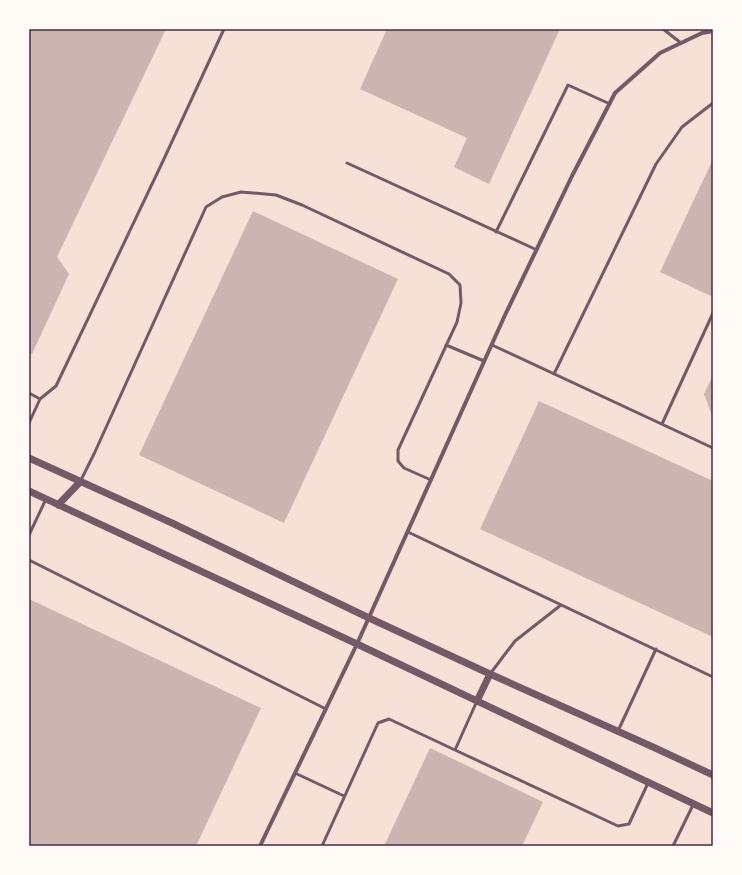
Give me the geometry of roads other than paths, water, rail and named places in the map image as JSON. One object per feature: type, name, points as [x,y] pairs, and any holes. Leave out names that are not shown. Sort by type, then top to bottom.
[{"type":"street","points":[[260,846],[357,644],[484,361],[536,250],[615,93],[660,52],[702,33],[713,31]]},
{"type":"street","points":[[29,458],[369,618],[618,731],[713,776]]},
{"type":"street","points":[[58,505],[80,482]]},
{"type":"street","points":[[29,491],[713,812]]},
{"type":"street","points":[[477,701],[490,674]]},
{"type":"lane","points":[[29,423],[40,399],[56,386],[160,168],[224,29]]},
{"type":"lane","points":[[663,29],[681,43]]},
{"type":"lane","points":[[496,232],[568,85],[610,104]]},
{"type":"lane","points":[[554,374],[656,164],[682,127],[713,103]]},
{"type":"lane","points":[[347,164],[536,250]]},
{"type":"lane","points":[[80,482],[206,207],[222,196],[241,192],[276,195],[302,205],[449,274],[460,285],[460,303],[457,322],[398,450],[398,461],[404,468],[431,480]]},
{"type":"lane","points":[[662,424],[713,313]]},
{"type":"lane","points":[[446,345],[484,361]]},
{"type":"lane","points":[[492,345],[713,448]]},
{"type":"lane","points":[[29,393],[40,399]]},
{"type":"lane","points":[[29,535],[46,500]]},
{"type":"lane","points":[[408,532],[713,677]]},
{"type":"lane","points":[[29,560],[326,709]]},
{"type":"lane","points":[[490,674],[515,641],[561,605]]},
{"type":"lane","points":[[618,731],[656,650]]},
{"type":"lane","points":[[455,750],[477,701]]},
{"type":"lane","points":[[322,846],[378,723],[389,719],[618,826],[629,824],[649,782]]},
{"type":"lane","points":[[295,773],[344,796]]},
{"type":"lane","points":[[673,846],[694,803]]}]
